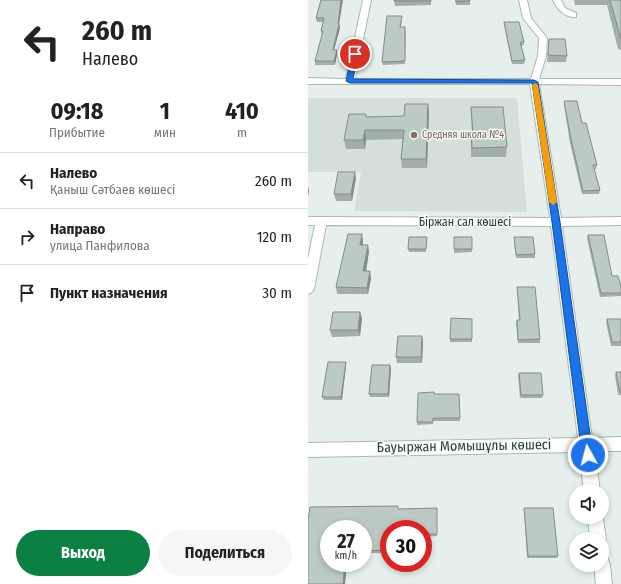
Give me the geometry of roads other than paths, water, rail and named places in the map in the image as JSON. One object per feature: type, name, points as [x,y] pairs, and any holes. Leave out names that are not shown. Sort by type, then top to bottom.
[{"type":"street","points":[[350,81],[367,0]]},
{"type":"street","points":[[524,0],[527,18],[543,38],[542,56],[534,82],[556,222],[591,484]]},
{"type":"street","points":[[557,0],[560,7],[573,15]]},
{"type":"street","points":[[308,81],[621,82]]},
{"type":"street","name":"Біржан сал көшесі","points":[[308,221],[621,221]]},
{"type":"street","points":[[308,289],[321,221]]},
{"type":"street","name":"Бауыржан Момышұлы көшесі","points":[[308,450],[586,443],[621,444]]},
{"type":"street","points":[[603,572],[604,584]]},
{"type":"place","name":"Средняя школа №4","points":[[414,135]]}]
